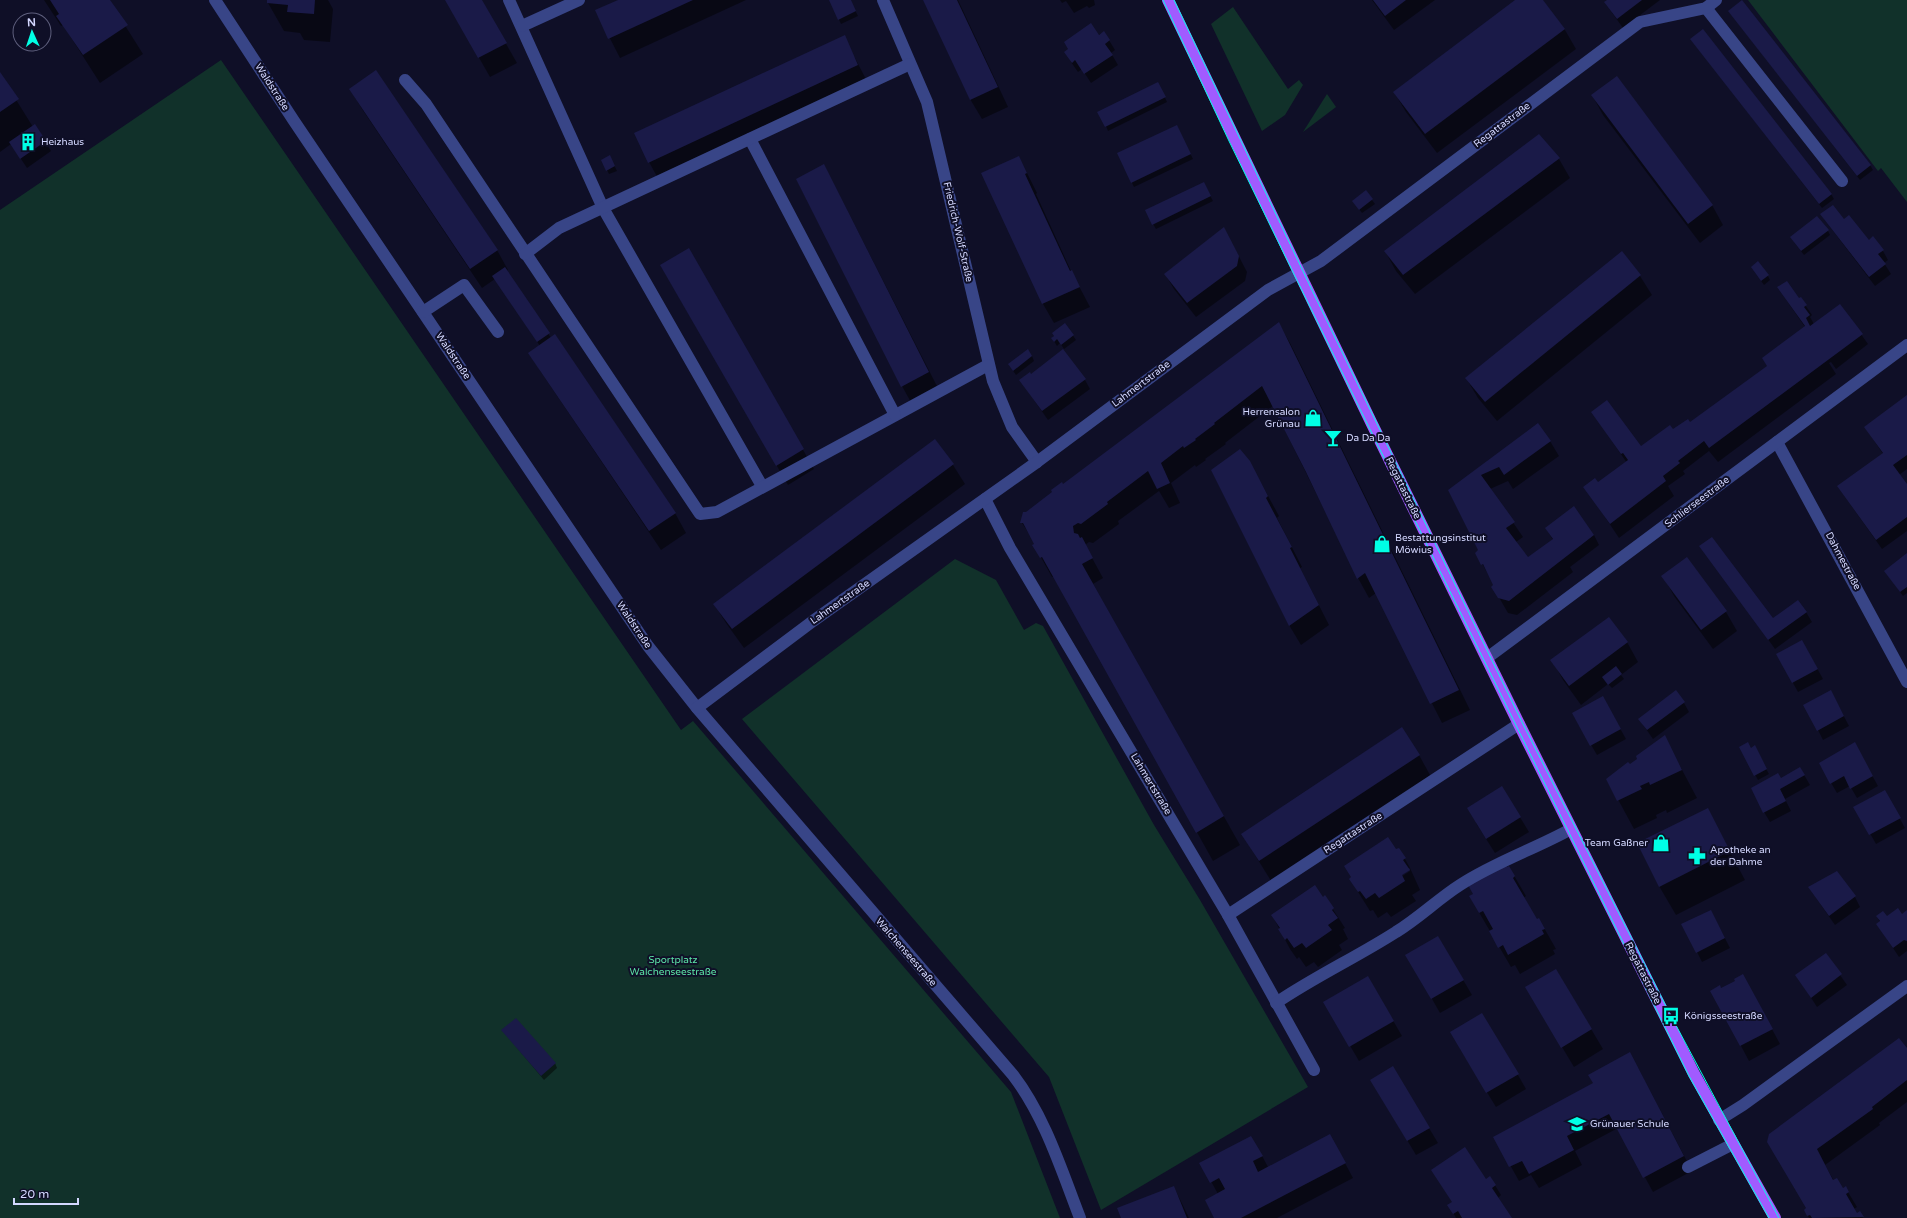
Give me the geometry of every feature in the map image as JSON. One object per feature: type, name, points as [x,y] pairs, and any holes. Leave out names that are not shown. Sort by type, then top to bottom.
[{"type":"main road","name":"Regattastraße","points":[[1168,0],[1299,274],[1571,829],[1694,1074],[1775,1218]]},
{"type":"street","name":"Waldstraße","points":[[215,0],[648,646],[697,708]]},
{"type":"street","points":[[509,0],[603,208],[762,486]]},
{"type":"street","points":[[522,26],[578,0]]},
{"type":"street","name":"Friedrich-Wolf-Straße","points":[[882,0],[927,102],[993,381],[1012,427],[1037,462]]},
{"type":"street","name":"Regattastraße","points":[[1299,274],[1320,261],[1640,22],[1706,8],[1716,0]]},
{"type":"street","points":[[1706,8],[1842,181]]},
{"type":"street","points":[[525,254],[559,228],[910,64]]},
{"type":"street","points":[[405,80],[426,104],[700,514],[717,512],[762,486],[988,365]]},
{"type":"street","points":[[750,139],[895,415]]},
{"type":"street","name":"Lahmertstraße","points":[[697,708],[813,621],[1037,462],[1268,290],[1299,274]]},
{"type":"street","points":[[423,312],[464,285],[498,332]]},
{"type":"street","name":"Schlierseestraße","points":[[1487,658],[1907,345]]},
{"type":"street","name":"Dahmestraße","points":[[1777,442],[1907,682]]},
{"type":"street","name":"Lahmertstraße","points":[[986,499],[1018,561],[1228,915],[1314,1070]]},
{"type":"street","name":"Walchenseestraße","points":[[697,708],[1014,1075],[1029,1096],[1080,1218]]},
{"type":"street","name":"Regattastraße","points":[[1228,915],[1519,724]]},
{"type":"street","points":[[1276,1003],[1293,991],[1397,931],[1460,885],[1519,853],[1551,840],[1571,829]]},
{"type":"street","points":[[1719,1120],[1743,1106],[1907,986]]},
{"type":"street","points":[[1688,1167],[1733,1144]]},
{"type":"green space","points":[[1748,0],[1907,0],[1907,202],[1881,168],[1878,171]]},
{"type":"green space","points":[[1233,7],[1288,89],[1299,80],[1303,85],[1285,115],[1262,131],[1211,24]]},
{"type":"green space","name":"Sportplatz Walchenseestraße","points":[[221,60],[681,730],[693,721],[1011,1092],[1060,1218],[0,1218],[0,210]]},
{"type":"green space","points":[[1327,94],[1336,107],[1303,132]]},
{"type":"green space","points":[[955,559],[996,580],[1024,630],[1036,623],[1043,626],[1154,825],[1200,900],[1308,1087],[1101,1210],[1049,1077],[742,719]]},
{"type":"building","points":[[50,0],[110,0],[128,25],[83,55],[56,16],[59,14]]},
{"type":"building","points":[[267,0],[315,0],[314,14],[287,12],[288,5],[267,3]]},
{"type":"building","points":[[445,0],[482,0],[507,43],[478,58]]},
{"type":"building","points":[[618,0],[693,0],[608,39],[595,10]]},
{"type":"building","points":[[829,0],[851,0],[856,11],[838,20]]},
{"type":"building","points":[[923,0],[957,0],[998,87],[970,100]]},
{"type":"building","points":[[1373,0],[1406,0],[1385,16]]},
{"type":"building","points":[[1515,0],[1543,0],[1565,29],[1425,134],[1393,92]]},
{"type":"building","points":[[1607,0],[1642,0],[1617,19],[1604,2]]},
{"type":"building","points":[[1742,0],[1871,165],[1857,176],[1728,11]]},
{"type":"building","points":[[1091,23],[1099,35],[1104,31],[1110,40],[1105,44],[1113,55],[1084,74],[1075,60],[1072,63],[1064,52],[1068,49],[1064,42]]},
{"type":"building","points":[[1703,29],[1832,194],[1819,204],[1690,39]]},
{"type":"building","points":[[845,35],[858,65],[648,163],[634,133]]},
{"type":"building","points":[[376,70],[498,250],[470,269],[349,89]]},
{"type":"building","points":[[0,72],[19,99],[0,112]]},
{"type":"building","points":[[1617,76],[1713,205],[1688,224],[1591,95]]},
{"type":"building","points":[[1158,82],[1166,97],[1105,127],[1097,112]]},
{"type":"building","name":"Heizhaus","points":[[35,124],[46,141],[20,159],[9,142]]},
{"type":"building","points":[[1177,125],[1191,154],[1131,183],[1117,153]]},
{"type":"building","points":[[1539,134],[1560,158],[1403,275],[1384,251]]},
{"type":"building","points":[[610,155],[615,166],[606,171],[601,160]]},
{"type":"building","points":[[1019,156],[1027,173],[1025,174],[1070,271],[1072,270],[1080,287],[1042,304],[981,173]]},
{"type":"building","points":[[824,164],[929,372],[901,387],[796,179]]},
{"type":"building","points":[[1204,182],[1211,196],[1152,225],[1145,210]]},
{"type":"building","points":[[1366,190],[1373,199],[1359,210],[1352,201]]},
{"type":"building","points":[[1833,205],[1844,219],[1849,215],[1869,240],[1873,236],[1884,250],[1878,254],[1886,264],[1869,277],[1820,214]]},
{"type":"building","points":[[1817,216],[1829,230],[1801,251],[1790,237]]},
{"type":"building","points":[[1224,227],[1239,256],[1237,266],[1187,303],[1164,274]]},
{"type":"building","points":[[689,248],[804,449],[776,466],[660,265]]},
{"type":"building","points":[[1622,251],[1641,275],[1485,402],[1465,378]]},
{"type":"building","points":[[1758,261],[1769,275],[1761,281],[1751,267]]},
{"type":"building","points":[[505,267],[550,333],[537,342],[492,276]]},
{"type":"building","points":[[1787,281],[1799,298],[1801,297],[1807,305],[1804,307],[1810,315],[1806,318],[1810,326],[1840,304],[1863,334],[1709,448],[1704,441],[1678,461],[1680,463],[1663,476],[1666,481],[1610,524],[1583,487],[1595,478],[1598,482],[1628,460],[1623,453],[1621,454],[1591,412],[1607,400],[1641,446],[1670,425],[1673,429],[1688,419],[1690,422],[1767,366],[1762,358],[1805,326],[1777,287]]},
{"type":"building","points":[[1279,322],[1459,690],[1430,704],[1365,573],[1357,579],[1306,472],[1262,386],[1214,423],[1215,424],[1195,439],[1196,440],[1184,448],[1183,446],[1161,463],[1170,483],[1157,489],[1148,471],[1081,524],[1078,523],[1073,526],[1074,533],[1078,534],[1080,538],[1082,537],[1093,558],[1082,564],[1224,816],[1196,833],[1042,557],[1040,558],[1032,545],[1034,544],[1023,523],[1020,523],[1023,512],[1026,512],[1052,492],[1051,490],[1062,482],[1063,484]]},
{"type":"building","points":[[1065,323],[1074,335],[1061,345],[1057,339],[1054,342],[1051,338],[1054,336],[1052,333]]},
{"type":"building","points":[[555,334],[676,513],[649,531],[528,353]]},
{"type":"building","points":[[1028,349],[1032,356],[1013,371],[1008,364]]},
{"type":"building","points":[[1063,349],[1086,379],[1042,411],[1019,380],[1030,372],[1031,374]]},
{"type":"building","points":[[1907,395],[1907,455],[1893,465],[1907,484],[1907,517],[1876,540],[1837,486],[1883,453],[1864,427]]},
{"type":"building","points":[[1538,423],[1551,441],[1504,475],[1499,467],[1481,475],[1515,522],[1506,528],[1528,557],[1553,539],[1545,528],[1574,506],[1594,535],[1509,601],[1498,598],[1491,587],[1493,585],[1483,564],[1481,565],[1475,553],[1478,550],[1448,490]]},
{"type":"building","points":[[935,439],[954,464],[732,629],[713,604]]},
{"type":"building","points":[[1240,449],[1250,461],[1268,496],[1266,498],[1292,547],[1290,548],[1319,605],[1289,626],[1211,470]]},
{"type":"building","points":[[1712,537],[1773,618],[1798,600],[1807,612],[1768,640],[1699,546]]},
{"type":"building","points":[[1907,553],[1907,587],[1900,592],[1884,571]]},
{"type":"building","points":[[1687,557],[1727,611],[1701,630],[1661,576]]},
{"type":"building","points":[[1609,617],[1628,642],[1569,686],[1550,660]]},
{"type":"building","points":[[1802,640],[1818,669],[1792,683],[1776,654]]},
{"type":"building","points":[[1616,666],[1622,674],[1608,685],[1602,677]]},
{"type":"building","points":[[1676,690],[1685,702],[1647,730],[1638,719]]},
{"type":"building","points":[[1831,690],[1844,716],[1817,731],[1803,705]]},
{"type":"building","points":[[1603,696],[1621,729],[1590,746],[1572,713]]},
{"type":"building","points":[[1402,727],[1420,755],[1259,861],[1241,834]]},
{"type":"building","points":[[1665,735],[1682,770],[1650,785],[1649,782],[1640,786],[1642,789],[1617,801],[1606,779],[1628,762],[1630,764],[1637,759],[1636,756]]},
{"type":"building","points":[[1748,742],[1751,748],[1755,745],[1767,769],[1754,776],[1739,747]]},
{"type":"building","points":[[1855,742],[1873,776],[1850,789],[1844,776],[1830,784],[1819,763]]},
{"type":"building","points":[[1800,767],[1805,775],[1780,789],[1786,801],[1763,813],[1751,788],[1778,773],[1781,778]]},
{"type":"building","points":[[1502,786],[1521,817],[1486,839],[1467,808]]},
{"type":"building","points":[[1885,790],[1901,818],[1869,835],[1853,807]]},
{"type":"building","points":[[1708,808],[1730,851],[1659,887],[1637,843]]},
{"type":"building","points":[[1388,837],[1396,849],[1399,848],[1406,858],[1403,860],[1410,870],[1402,875],[1405,881],[1379,898],[1375,893],[1366,899],[1360,891],[1358,892],[1349,879],[1351,877],[1344,866]]},
{"type":"building","points":[[1505,863],[1507,867],[1509,866],[1515,876],[1513,878],[1537,919],[1539,918],[1545,929],[1542,930],[1544,934],[1508,955],[1503,945],[1498,948],[1489,931],[1493,929],[1483,911],[1479,913],[1469,896],[1473,894],[1468,885]]},
{"type":"building","points":[[1837,871],[1856,896],[1829,916],[1808,887]]},
{"type":"building","points":[[1315,885],[1323,897],[1325,895],[1334,908],[1332,910],[1338,918],[1328,925],[1332,930],[1306,948],[1302,943],[1294,948],[1287,938],[1285,940],[1278,929],[1280,928],[1271,915]]},
{"type":"building","points":[[1898,908],[1902,914],[1907,910],[1907,941],[1904,940],[1893,948],[1876,924],[1880,921],[1876,916],[1883,911],[1887,916]]},
{"type":"building","points":[[1711,910],[1725,938],[1696,953],[1681,924]]},
{"type":"building","points":[[1438,936],[1464,980],[1431,999],[1405,955]]},
{"type":"building","points":[[1826,953],[1842,974],[1811,998],[1795,975]]},
{"type":"building","points":[[1556,969],[1592,1029],[1561,1048],[1525,987]]},
{"type":"building","points":[[1743,974],[1773,1029],[1740,1046],[1710,991],[1720,985],[1721,988],[1735,981],[1734,979]]},
{"type":"building","points":[[1368,976],[1394,1021],[1349,1047],[1323,1002]]},
{"type":"building","points":[[1482,1013],[1519,1074],[1486,1093],[1450,1032]]},
{"type":"building","points":[[516,1018],[556,1063],[541,1076],[501,1030]]},
{"type":"building","points":[[1899,1038],[1907,1048],[1907,1080],[1872,1107],[1873,1109],[1817,1149],[1833,1180],[1837,1178],[1843,1188],[1846,1186],[1849,1192],[1846,1194],[1857,1213],[1860,1211],[1864,1217],[1812,1218],[1810,1215],[1807,1216],[1804,1210],[1806,1208],[1767,1142],[1769,1134]]},
{"type":"building","points":[[1630,1052],[1684,1156],[1643,1178],[1609,1114],[1567,1136],[1574,1150],[1529,1174],[1522,1161],[1509,1167],[1493,1137],[1593,1083],[1588,1075]]},
{"type":"building","points":[[1393,1066],[1430,1128],[1407,1141],[1370,1080]]},
{"type":"building","points":[[1330,1134],[1346,1163],[1241,1218],[1214,1218],[1205,1200],[1225,1189],[1219,1178],[1210,1183],[1199,1163],[1251,1136],[1263,1156],[1253,1161],[1258,1172]]},
{"type":"building","points":[[1465,1147],[1486,1179],[1490,1176],[1496,1185],[1492,1188],[1512,1218],[1462,1218],[1458,1211],[1453,1214],[1447,1205],[1452,1202],[1431,1170]]},
{"type":"building","points":[[1174,1186],[1187,1218],[1121,1218],[1117,1208]]},
{"type":"tram line","points":[[1163,0],[1229,141],[1357,403],[1689,1076],[1769,1218]]},
{"type":"tram line","points":[[1174,0],[1312,290],[1522,722],[1671,1016],[1779,1218]]},
{"type":"place","name":"Heizhaus","points":[[28,142]]},
{"type":"place","name":"Herrensalon Grünau","points":[[1313,418]]},
{"type":"place","name":"Da Da Da","points":[[1333,438]]},
{"type":"place","name":"Bestattungsinstitut Möwius","points":[[1382,544]]},
{"type":"place","name":"Team Gaßner","points":[[1661,843]]},
{"type":"place","name":"Apotheke an der Dahme","points":[[1697,856]]},
{"type":"place","name":"Königsseestraße","points":[[1671,1016]]},
{"type":"place","name":"Grünauer Schule","points":[[1577,1124]]}]
